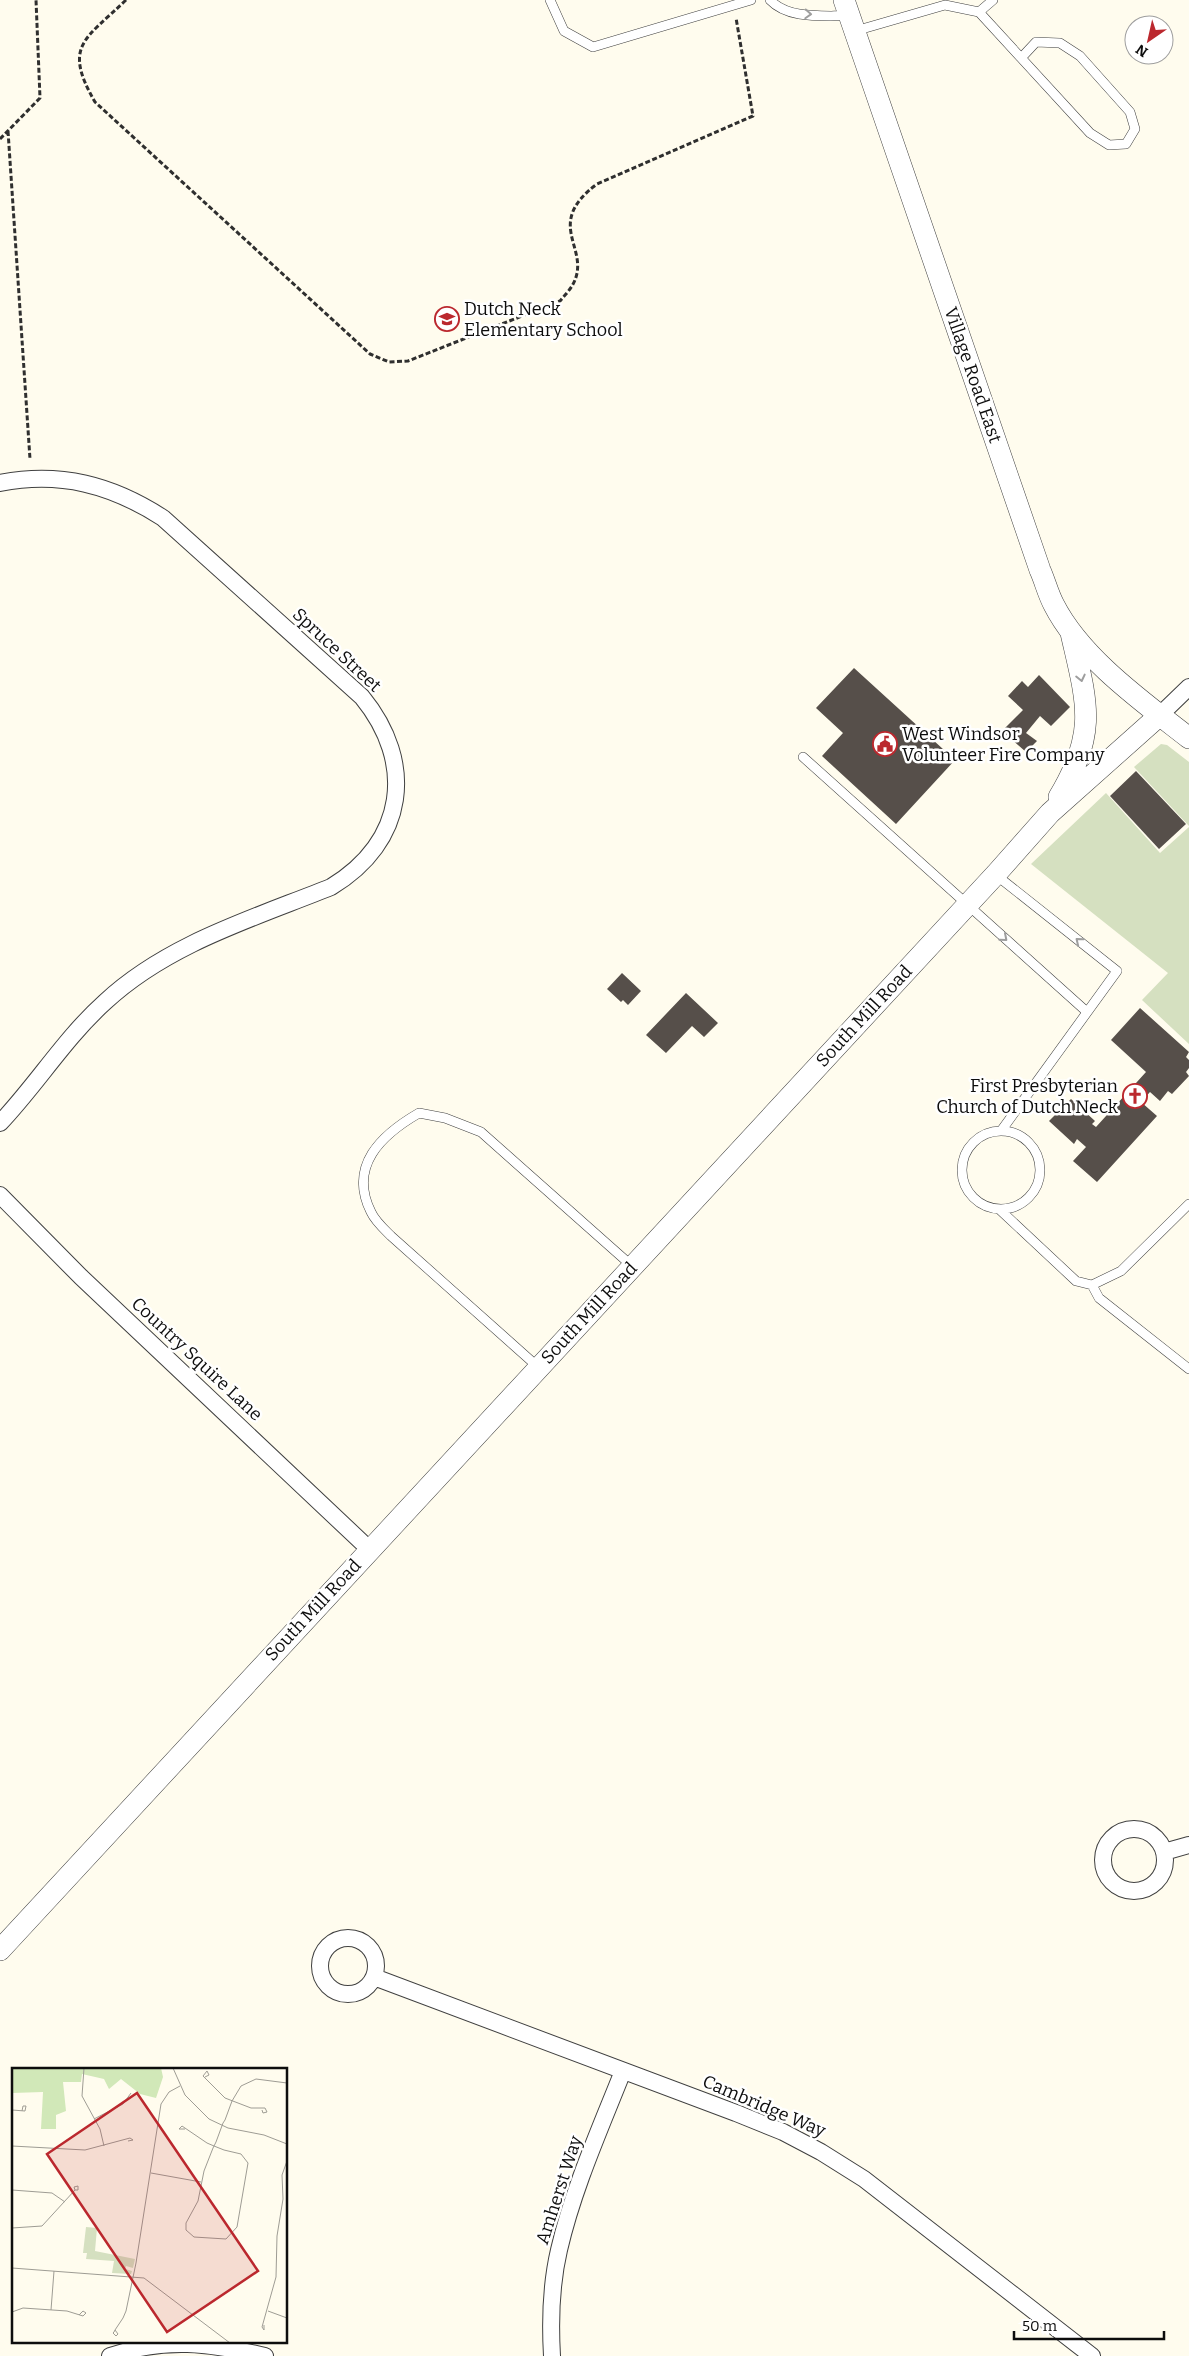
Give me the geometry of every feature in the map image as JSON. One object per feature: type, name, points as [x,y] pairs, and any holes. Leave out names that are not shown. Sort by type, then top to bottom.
[{"type":"street","name":"Village Road East","points":[[850,16],[1040,570],[1054,605],[1070,630],[1100,663],[1189,738]]},
{"type":"street","name":"Spruce Street","points":[[0,483],[22,479],[53,478],[84,482],[114,491],[139,503],[162,518],[362,697],[376,715],[388,737],[395,765],[396,790],[392,814],[382,837],[365,861],[349,877],[331,887],[178,951],[140,974],[105,1001],[74,1032],[0,1123]]},
{"type":"street","points":[[1050,813],[1078,760],[1086,726],[1085,694],[1070,630]]},
{"type":"street","name":"South Mill Road","points":[[0,1950],[369,1549],[967,906],[1050,813],[1189,687]]},
{"type":"street","name":"Country Squire Lane","points":[[0,1195],[95,1291],[369,1549]]},
{"type":"street","points":[[1164,1852],[1189,1845]]},
{"type":"street","name":"Cambridge Way","points":[[374,1977],[783,2132],[821,2152],[864,2179],[1092,2356]]},
{"type":"street","name":"Amherst Way","points":[[552,2356],[552,2294],[558,2252],[568,2215],[623,2071]]},
{"type":"street","points":[[110,2356],[128,2350],[162,2344]]},
{"type":"street","points":[[205,2344],[218,2345],[265,2356]]},
{"type":"lane","points":[[550,0],[564,31],[593,47],[751,0]]},
{"type":"lane","points":[[770,0],[777,8],[792,13],[850,16],[945,5],[979,12],[1090,133],[1109,145],[1126,144],[1135,129],[1130,112],[1080,56],[1060,43],[1036,42],[1022,57]]},
{"type":"lane","points":[[979,12],[993,0]]},
{"type":"lane","points":[[804,757],[967,906],[1087,1012]]},
{"type":"lane","points":[[996,874],[1117,971],[1001,1131]]},
{"type":"lane","points":[[539,1367],[391,1236],[371,1214],[361,1186],[369,1157],[395,1126],[419,1113],[445,1118],[481,1132],[632,1266]]},
{"type":"lane","points":[[1001,1131],[1013,1133],[1024,1139],[1033,1148],[1038,1159],[1040,1172],[1038,1184],[1032,1194],[1022,1203],[1011,1208],[999,1209],[986,1206],[974,1199],[966,1188],[962,1175],[962,1162],[967,1150],[976,1140],[988,1133],[1001,1131]]},
{"type":"lane","points":[[999,1209],[1076,1282],[1092,1285],[1121,1271],[1189,1204]]},
{"type":"lane","points":[[1092,1285],[1099,1298],[1189,1369]]},
{"type":"path","points":[[0,139],[40,98],[36,0]]},
{"type":"path","points":[[126,0],[83,42],[78,59],[83,81],[95,102],[370,354],[389,362],[408,361],[560,300],[573,285],[578,263],[570,232],[571,215],[580,197],[597,184],[753,116],[736,18]]},
{"type":"path","points":[[8,131],[30,459]]},
{"type":"green space","points":[[1161,744],[1167,745],[1189,762],[1189,826],[1134,767]]},
{"type":"green space","points":[[1106,793],[1160,853],[1189,827],[1189,1044],[1142,1000],[1168,973],[1031,864]]},
{"type":"building","name":"West Windsor Volunteer Fire Company","points":[[854,668],[955,760],[896,824],[822,756],[843,733],[816,708]]},
{"type":"building","points":[[1039,675],[1070,707],[1051,726],[1040,716],[1026,733],[1037,741],[1026,752],[1002,731],[1023,710],[1008,696],[1022,681],[1028,687]]},
{"type":"building","points":[[1136,771],[1186,824],[1159,849],[1110,796]]},
{"type":"building","points":[[622,973],[641,991],[628,1005],[623,1000],[621,1002],[607,989]]},
{"type":"building","points":[[686,993],[718,1023],[704,1037],[692,1026],[666,1053],[646,1035]]},
{"type":"building","name":"First Presbyterian Church of Dutch Neck","points":[[1140,1008],[1189,1052],[1186,1057],[1189,1060],[1189,1068],[1186,1072],[1189,1076],[1172,1094],[1168,1091],[1160,1101],[1150,1092],[1141,1102],[1157,1116],[1097,1182],[1073,1161],[1086,1147],[1077,1139],[1074,1144],[1049,1121],[1071,1099],[1095,1121],[1092,1124],[1096,1127],[1146,1072],[1111,1040]]},
{"type":"place","name":"Dutch Neck Elementary School","points":[[447,319]]},
{"type":"place","name":"West Windsor Volunteer Fire Company","points":[[885,744]]},
{"type":"place","name":"First Presbyterian Church of Dutch Neck","points":[[1135,1096]]}]
